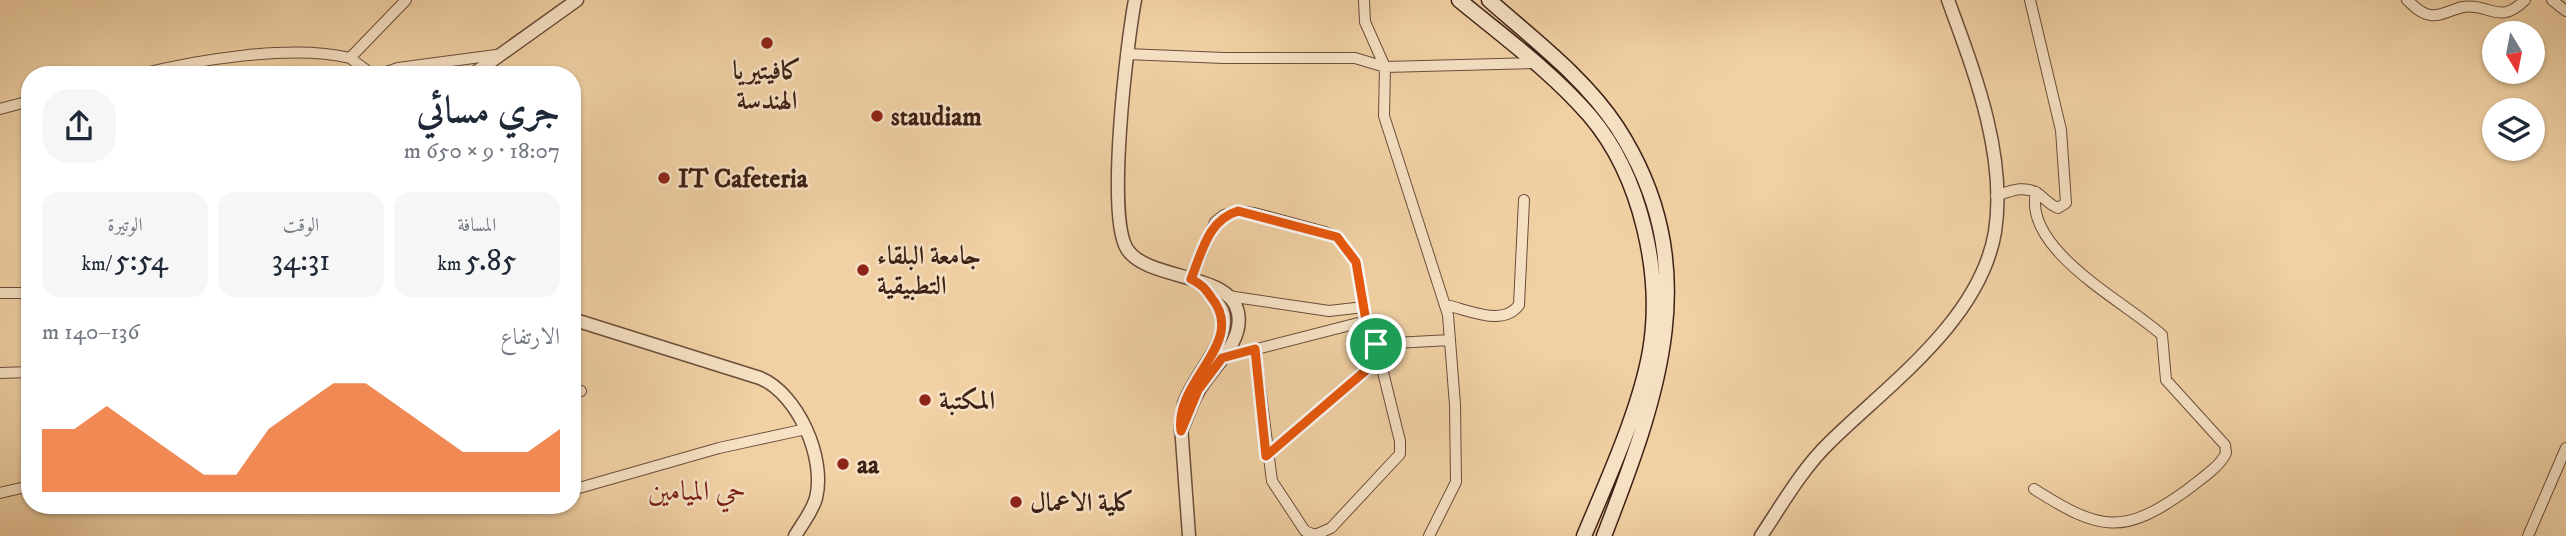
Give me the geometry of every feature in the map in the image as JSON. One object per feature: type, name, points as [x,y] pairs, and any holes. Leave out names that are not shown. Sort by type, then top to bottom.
[{"type":"main road","points":[[1459,0],[1536,63],[1592,118],[1625,171],[1636,198],[1650,262],[1653,298],[1650,351],[1615,461],[1584,536]]},
{"type":"main road","points":[[1489,0],[1569,71],[1616,125],[1648,191],[1663,245],[1668,317],[1659,378],[1604,536]]},
{"type":"street","points":[[350,58],[406,0]]},
{"type":"street","points":[[483,66],[496,55],[528,38],[577,0]]},
{"type":"street","points":[[1135,0],[1126,54],[1118,187],[1124,244],[1136,258],[1217,288],[1235,304],[1239,325],[1222,358],[1198,390],[1181,431]]},
{"type":"street","points":[[1364,0],[1364,22],[1385,67],[1384,116],[1446,305],[1456,482],[1429,536]]},
{"type":"street","points":[[1761,536],[1791,488],[1830,442],[1897,381],[1940,335],[1972,291],[1995,232],[1993,159],[1982,102],[1948,0]]},
{"type":"street","points":[[1996,197],[2015,190],[2036,192],[2058,208],[2066,203],[2059,120],[2030,0]]},
{"type":"street","points":[[2407,0],[2425,14],[2437,16],[2470,7],[2508,13],[2525,0]]},
{"type":"street","points":[[2552,0],[2566,11]]},
{"type":"street","points":[[183,66],[273,54],[324,54],[350,58],[361,66]]},
{"type":"street","points":[[1126,54],[1224,58],[1355,58],[1385,67],[1536,63]]},
{"type":"street","points":[[413,66],[496,55]]},
{"type":"street","points":[[0,108],[21,103]]},
{"type":"street","points":[[2034,489],[2064,508],[2110,523],[2130,522],[2161,508],[2190,487],[2227,453],[2225,445],[2166,380],[2162,335],[2061,254],[2040,229],[2035,213],[2036,192]]},
{"type":"street","points":[[1446,305],[1505,317],[1513,313],[1519,305],[1524,200]]},
{"type":"street","points":[[1196,282],[1215,222],[1224,215],[1238,211],[1254,213],[1337,237],[1356,262],[1366,321],[1376,344],[1400,441],[1400,454],[1331,528],[1315,535],[1305,531],[1272,481],[1266,456],[1255,349]]},
{"type":"street","points":[[1189,536],[1180,420],[1184,401],[1217,346],[1224,326],[1222,311],[1196,282]]},
{"type":"street","points":[[0,293],[21,293]]},
{"type":"street","points":[[1228,296],[1329,311],[1364,307]]},
{"type":"street","points":[[1222,358],[1366,321]]},
{"type":"street","points":[[581,322],[770,382],[789,399],[806,429],[817,480],[817,494],[812,509],[795,536]]},
{"type":"street","points":[[1376,344],[1450,340]]},
{"type":"street","points":[[1266,456],[1378,360]]},
{"type":"street","points":[[0,373],[21,372]]},
{"type":"street","points":[[581,487],[719,448],[806,429]]},
{"type":"street","points":[[2528,536],[2566,448]]},
{"type":"street","points":[[0,494],[21,488]]},
{"type":"place","name":"كافيتيريا الهندسة","points":[[767,43]]},
{"type":"place","name":"staudiam","points":[[877,116]]},
{"type":"place","name":"IT Cafeteria","points":[[664,178]]},
{"type":"place","name":"جامعة البلقاء التطبيقية","points":[[863,270]]},
{"type":"place","name":"المكتبة","points":[[925,400]]},
{"type":"place","name":"aa","points":[[843,464]]},
{"type":"place","name":"كلية الاعمال","points":[[1016,502]]},
{"type":"district","name":"حي الميامين","points":[[697,490]]},
{"type":"route","points":[[1238,211],[1254,213],[1337,237],[1356,262],[1366,321],[1376,344],[1378,360],[1266,456],[1261,384],[1255,349],[1222,358],[1198,390],[1181,431],[1184,401],[1217,346],[1224,326],[1222,311],[1202,284],[1191,279],[1215,222],[1224,215],[1238,211]]}]
